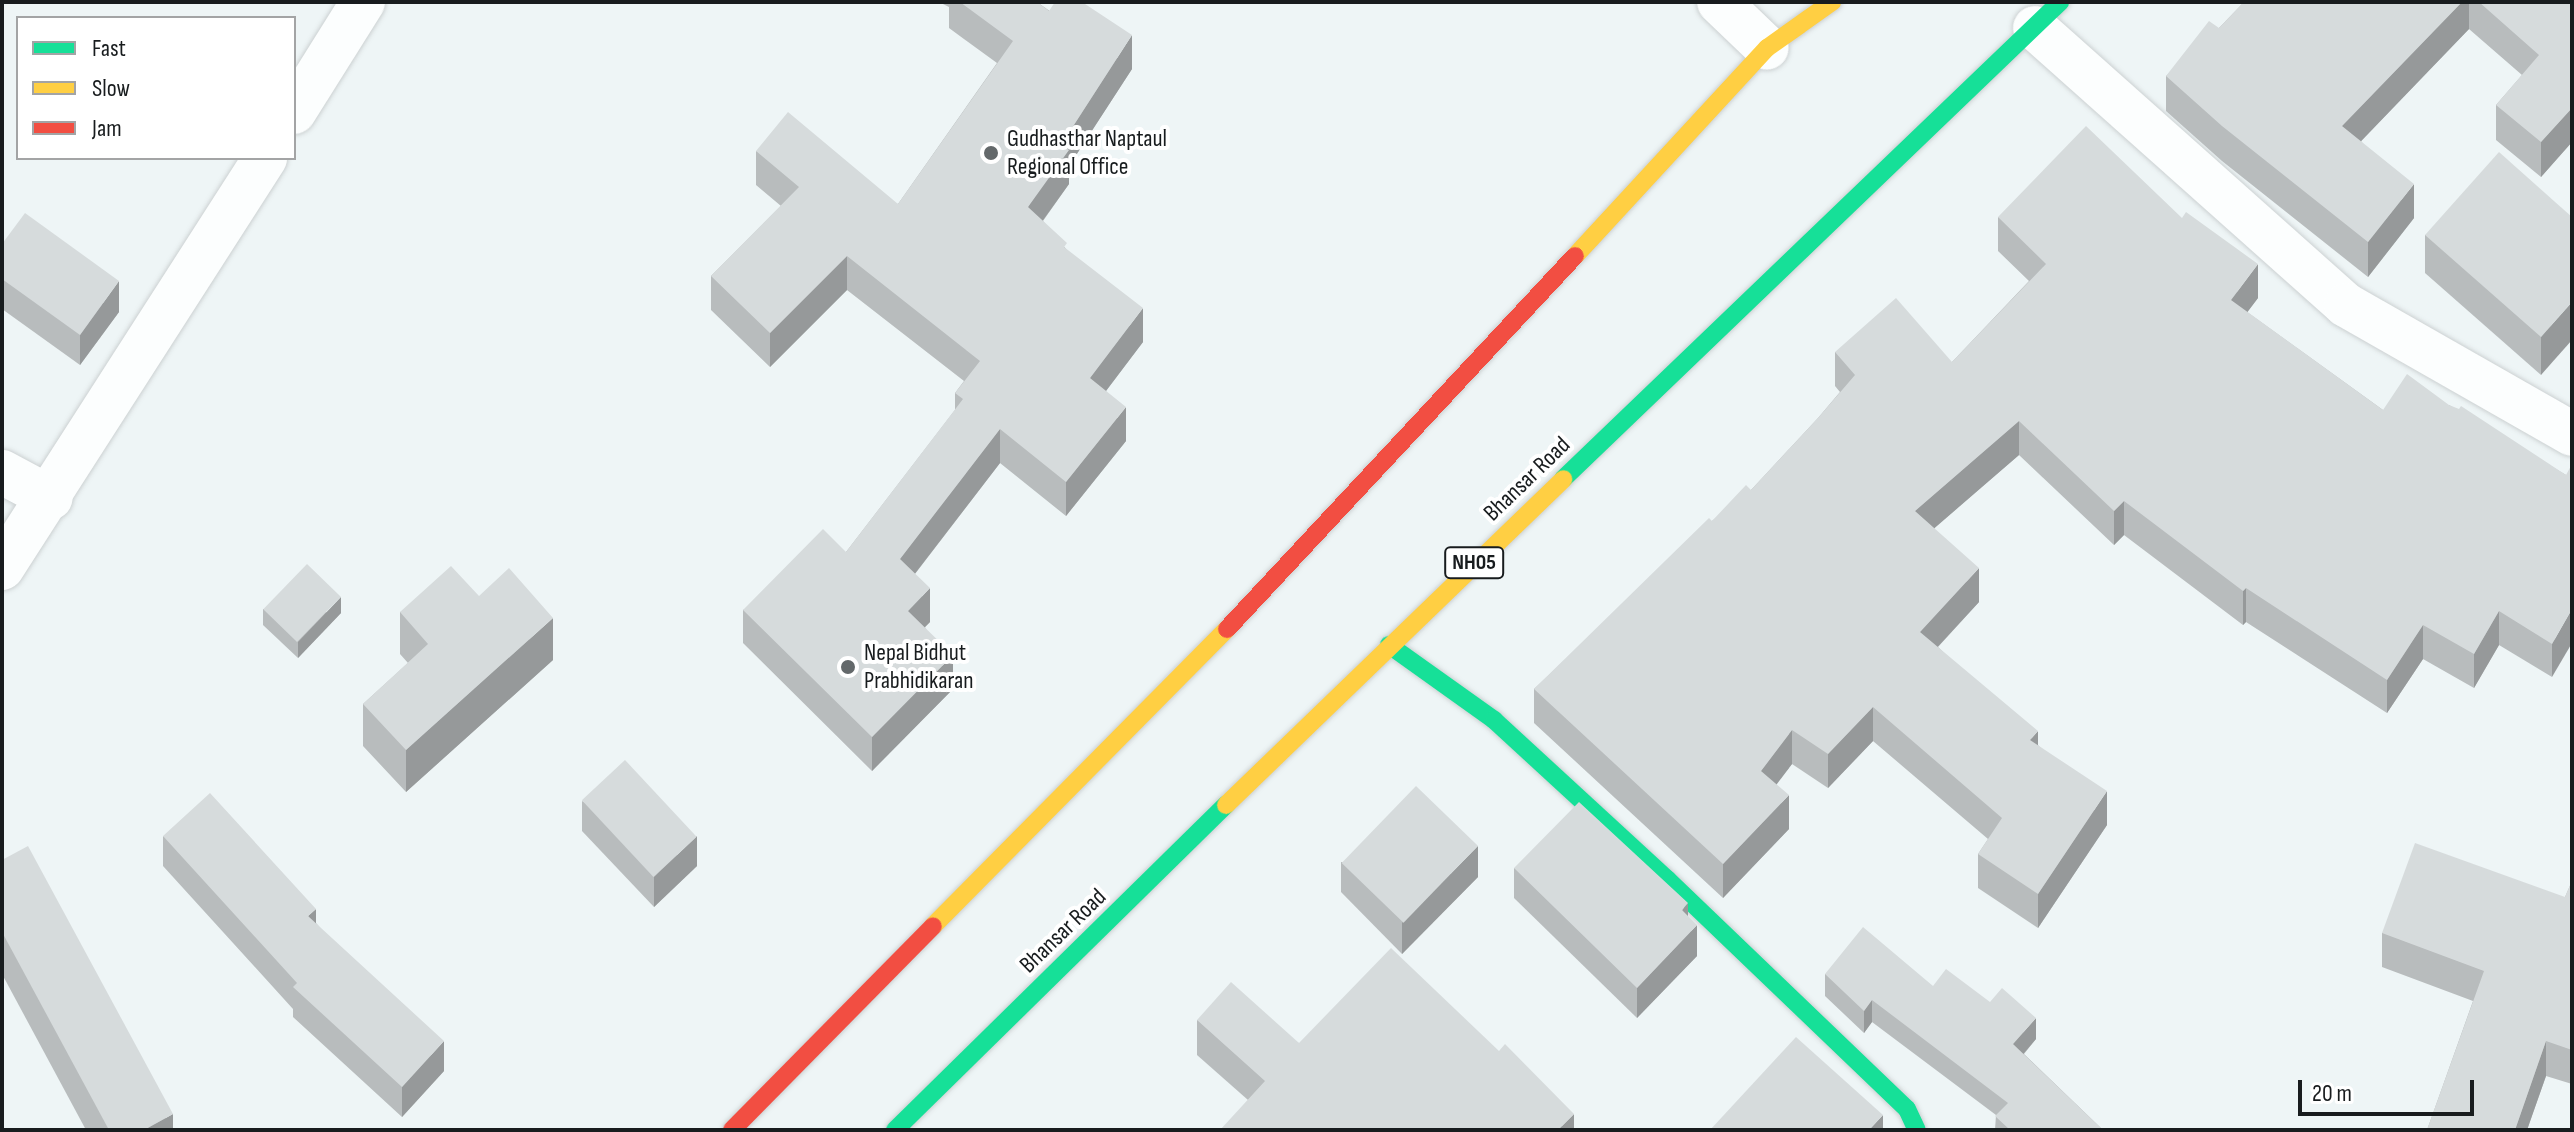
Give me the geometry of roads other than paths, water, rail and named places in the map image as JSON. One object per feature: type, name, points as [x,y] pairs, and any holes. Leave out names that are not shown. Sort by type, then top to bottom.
[{"type":"main road","points":[[732,1130],[1277,578],[1767,48],[1832,2]]},
{"type":"main road","name":"Bhansar Road","points":[[895,1130],[1389,645],[1869,181],[2048,15]]},
{"type":"main road","points":[[1389,645],[1494,720],[1667,879],[1907,1109],[1917,1130]]},
{"type":"street","points":[[296,109],[363,2]]},
{"type":"street","points":[[1719,2],[1767,48]]},
{"type":"street","points":[[2048,15],[2346,305],[2572,434]]},
{"type":"street","points":[[2,568],[51,498],[264,160]]},
{"type":"street","points":[[2,472],[51,498]]},
{"type":"place","name":"Gudhasthar Naptaul Regional Office","points":[[991,153]]},
{"type":"place","name":"Nepal Bidhut Prabhidikaran","points":[[848,667]]}]
